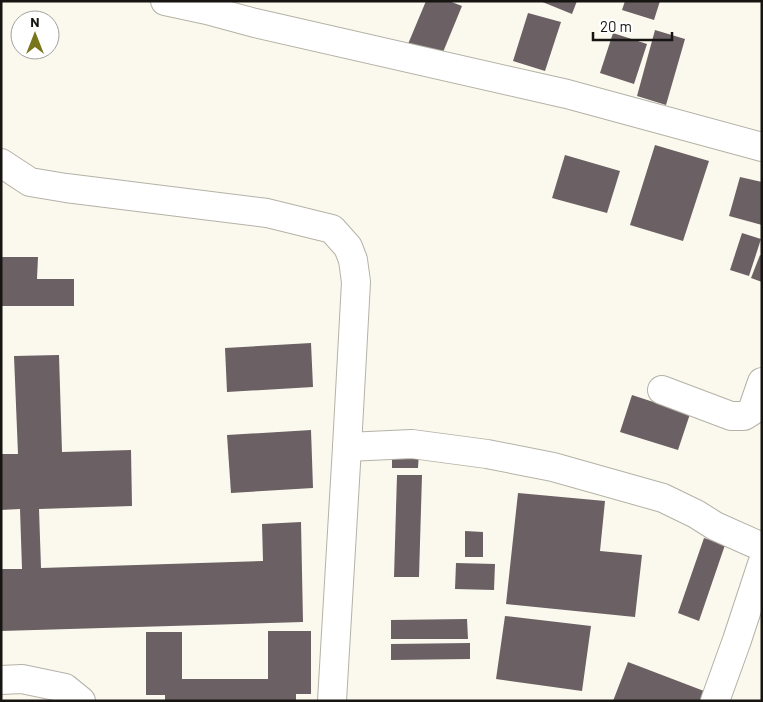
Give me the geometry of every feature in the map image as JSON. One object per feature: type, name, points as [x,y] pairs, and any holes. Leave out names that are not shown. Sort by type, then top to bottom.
[{"type":"street","points":[[165,1],[208,6],[255,23],[567,94],[762,148]]},
{"type":"street","points":[[1,163],[30,182],[267,213],[332,229],[348,247],[353,260],[356,282],[332,701]]},
{"type":"street","points":[[662,390],[732,416],[744,416],[752,411],[762,382]]},
{"type":"street","points":[[347,447],[412,444],[487,454],[553,467],[663,498],[696,514],[715,526],[762,547]]},
{"type":"street","points":[[715,701],[762,564]]},
{"type":"street","points":[[1,680],[22,679],[65,688],[81,701]]},
{"type":"building","points":[[426,1],[449,1],[462,6],[441,57],[408,44]]},
{"type":"building","points":[[540,1],[577,1],[572,14]]},
{"type":"building","points":[[625,1],[660,1],[654,20],[622,10]]},
{"type":"building","points":[[528,13],[561,22],[545,71],[513,61]]},
{"type":"building","points":[[655,30],[685,39],[666,105],[637,96]]},
{"type":"building","points":[[613,33],[647,44],[634,84],[600,73]]},
{"type":"building","points":[[655,145],[709,161],[683,241],[630,225]]},
{"type":"building","points":[[565,155],[620,171],[607,213],[552,198]]},
{"type":"building","points":[[740,177],[762,182],[762,225],[729,216]]},
{"type":"building","points":[[742,233],[761,239],[749,276],[730,270]]},
{"type":"building","points":[[760,255],[762,256],[762,282],[751,278]]},
{"type":"building","points":[[1,257],[38,257],[37,279],[74,279],[74,306],[1,306]]},
{"type":"building","points":[[311,343],[313,387],[227,392],[225,348]]},
{"type":"building","points":[[59,355],[62,452],[131,450],[132,506],[39,509],[41,568],[263,561],[262,524],[301,522],[303,622],[1,631],[1,569],[22,569],[20,509],[1,510],[1,454],[18,454],[14,356]]},
{"type":"building","points":[[632,395],[690,414],[678,450],[620,432]]},
{"type":"building","points":[[311,430],[313,488],[231,493],[227,435]]},
{"type":"building","points":[[392,451],[419,451],[418,468],[392,468]]},
{"type":"building","points":[[397,475],[422,475],[419,577],[394,577]]},
{"type":"building","points":[[518,493],[605,501],[600,551],[642,555],[635,617],[506,604]]},
{"type":"building","points":[[465,531],[483,532],[483,557],[465,557]]},
{"type":"building","points":[[704,538],[725,545],[699,621],[678,613]]},
{"type":"building","points":[[456,563],[495,564],[494,590],[455,589]]},
{"type":"building","points":[[505,616],[591,626],[582,691],[496,679]]},
{"type":"building","points":[[467,619],[468,639],[391,639],[391,620]]},
{"type":"building","points":[[268,631],[311,631],[311,694],[296,694],[296,701],[165,701],[165,695],[146,695],[146,632],[182,632],[182,679],[268,679]]},
{"type":"building","points":[[470,643],[470,659],[391,660],[391,644]]},
{"type":"building","points":[[628,662],[704,691],[700,701],[613,701]]}]
